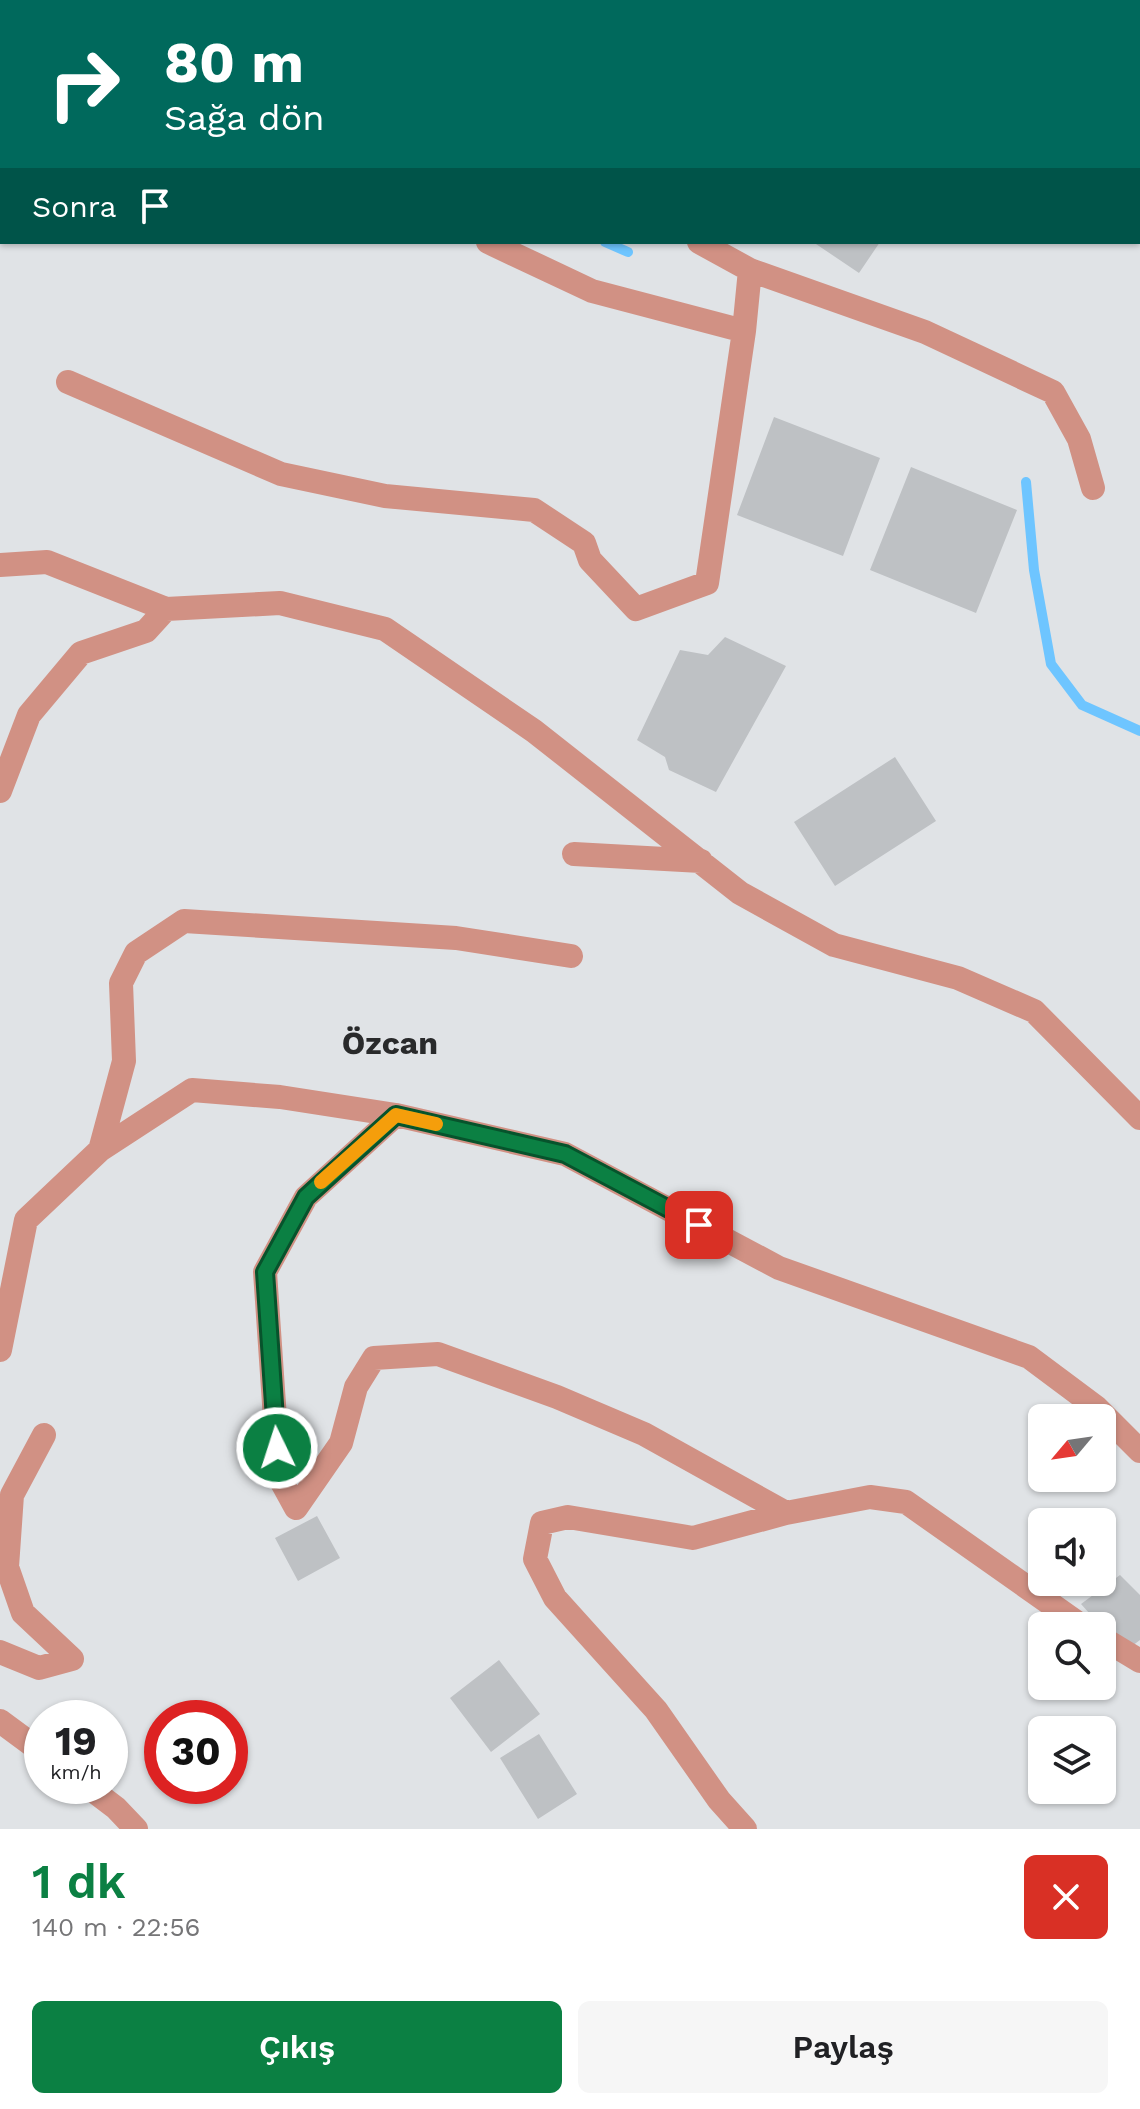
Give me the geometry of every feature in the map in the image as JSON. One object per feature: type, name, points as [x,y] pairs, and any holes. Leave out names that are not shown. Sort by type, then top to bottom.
[{"type":"street","points":[[492,244],[592,291],[744,331]]},
{"type":"street","points":[[703,244],[750,270],[925,332],[1053,392],[1079,439],[1093,488]]},
{"type":"street","points":[[68,382],[281,474],[385,496],[534,510],[584,543],[590,560],[636,609],[707,583],[750,270]]},
{"type":"street","points":[[0,565],[47,562],[166,609],[280,603],[385,629],[534,731],[740,893],[834,945],[958,978],[1034,1011],[1140,1118]]},
{"type":"street","points":[[0,791],[29,715],[81,653],[146,631],[166,609]]},
{"type":"street","points":[[574,854],[701,861]]},
{"type":"street","points":[[100,1150],[124,1061],[121,983],[136,953],[184,921],[456,938],[571,956]]},
{"type":"street","points":[[0,1350],[26,1220],[100,1150],[192,1090],[280,1097],[396,1115],[565,1154],[779,1268],[1029,1357],[1096,1407],[1140,1451]]},
{"type":"street","points":[[396,1115],[306,1197],[265,1272],[279,1477],[296,1508],[341,1443],[356,1387],[374,1358],[438,1354],[557,1397],[644,1434],[786,1513]]},
{"type":"street","points":[[0,1652],[39,1668],[72,1659],[23,1613],[7,1567],[12,1495],[44,1435]]},
{"type":"street","points":[[745,1829],[719,1800],[656,1710],[555,1598],[535,1559],[542,1523],[568,1517],[693,1538],[786,1513],[870,1497],[906,1502],[1062,1612]]},
{"type":"street","points":[[1116,1646],[1140,1661]]},
{"type":"street","points":[[0,1721],[24,1739]]},
{"type":"street","points":[[111,1804],[136,1829]]},
{"type":"building","points":[[816,244],[879,244],[859,273]]},
{"type":"building","points":[[774,417],[880,458],[843,556],[737,515]]},
{"type":"building","points":[[911,467],[1017,510],[976,613],[870,570]]},
{"type":"building","points":[[725,637],[786,666],[716,792],[669,770],[665,757],[637,740],[680,650],[708,655]]},
{"type":"building","points":[[895,757],[936,821],[835,886],[794,822]]},
{"type":"building","points":[[317,1516],[340,1558],[298,1581],[275,1538]]},
{"type":"building","points":[[1120,1575],[1140,1595],[1140,1640],[1124,1652],[1116,1643],[1116,1612],[1088,1612],[1081,1604],[1092,1596],[1116,1596],[1116,1578]]},
{"type":"building","points":[[499,1660],[540,1714],[491,1752],[450,1698]]},
{"type":"building","points":[[539,1734],[577,1794],[538,1819],[500,1758]]},
{"type":"waterway","points":[[610,244],[628,252]]},
{"type":"waterway","points":[[1026,482],[1034,570],[1051,664],[1082,705],[1140,731]]},
{"type":"slow traffic","points":[[321,1182],[396,1115],[436,1124]]},
{"type":"district","name":"Özcan","points":[[390,1043]]},
{"type":"route","points":[[277,1448],[265,1272],[306,1197],[396,1115],[565,1154],[699,1225]]}]
